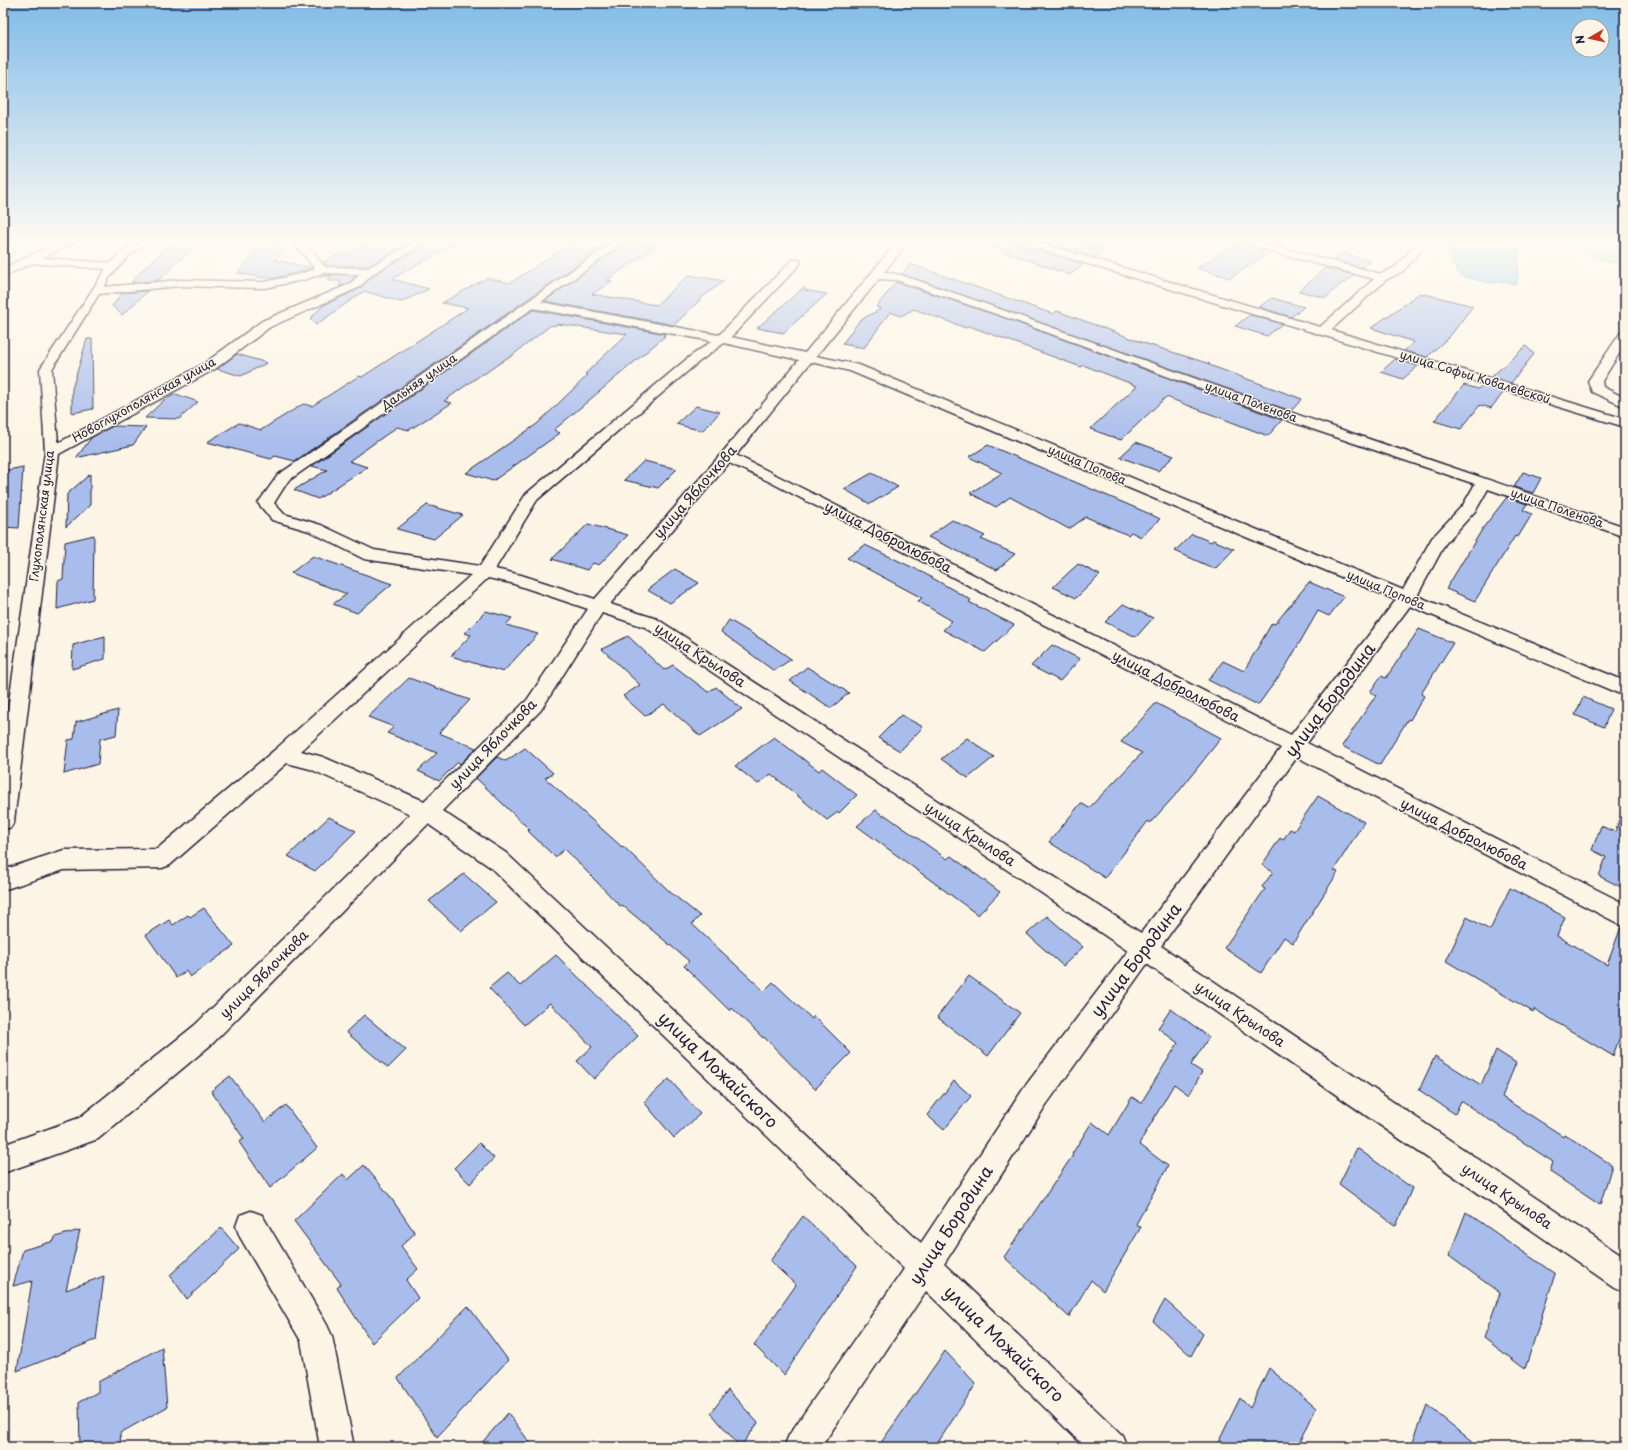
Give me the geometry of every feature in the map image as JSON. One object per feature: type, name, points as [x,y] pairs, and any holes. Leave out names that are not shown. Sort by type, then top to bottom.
[{"type":"street","name":"Глухополянская улица","points":[[3,821],[10,720],[52,452],[46,369],[84,310]]},
{"type":"street","name":"Новоглухополянская улица","points":[[52,452],[210,366],[266,324],[299,310]]},
{"type":"street","name":"Дальняя улица","points":[[266,503],[283,478],[523,310]]},
{"type":"street","name":"улица Попова","points":[[563,310],[722,338],[854,368],[1625,689]]},
{"type":"street","points":[[3,880],[64,860],[162,858],[284,754],[485,572],[530,497],[692,360],[722,338],[750,310]]},
{"type":"street","name":"улица Яблочкова","points":[[3,1159],[88,1129],[204,1034],[534,705],[599,605],[727,456],[848,310]]},
{"type":"street","name":"улица Поленова","points":[[992,310],[1314,425],[1484,482],[1625,532]]},
{"type":"street","name":"улица Софьи Ковалевской","points":[[1252,310],[1625,423]]},
{"type":"street","points":[[1323,331],[1347,310]]},
{"type":"street","points":[[1625,335],[1595,381],[1597,389],[1625,403]]},
{"type":"street","name":"улица Добролюбова","points":[[727,456],[773,478],[1293,747],[1625,916]]},
{"type":"street","name":"улица Бородина","points":[[801,1447],[924,1267],[1036,1095],[1293,747],[1407,598],[1438,542],[1470,507],[1484,482]]},
{"type":"street","name":"улица Крылова","points":[[266,503],[278,517],[315,528],[370,555],[485,572],[515,579],[651,623],[1145,949],[1625,1276]]},
{"type":"street","name":"улица Можайского","points":[[284,754],[316,763],[427,812],[498,860],[1110,1447]]},
{"type":"street","points":[[251,1226],[316,1336],[337,1447]]},
{"type":"building","points":[[116,310],[128,310],[122,315]]},
{"type":"building","points":[[319,310],[338,310],[316,325],[310,319]]},
{"type":"building","points":[[465,310],[513,310],[295,461],[275,456],[271,459],[207,442],[239,423],[261,430],[303,404],[312,406],[359,376],[362,377]]},
{"type":"building","points":[[533,310],[665,334],[663,336],[665,336],[554,430],[560,433],[493,481],[466,473],[537,424],[588,375],[585,374],[627,334],[557,324],[554,326],[551,325],[509,358],[482,374],[444,401],[452,403],[409,430],[397,427],[349,461],[367,467],[318,499],[294,490],[327,470],[312,466]]},
{"type":"building","points":[[592,310],[690,310],[674,325]]},
{"type":"building","points":[[778,310],[809,310],[783,333],[757,328]]},
{"type":"building","points":[[880,310],[913,310],[901,316],[890,312],[864,348],[842,344],[860,320]]},
{"type":"building","points":[[916,310],[980,310],[1282,420],[1268,436],[1166,397],[1121,440],[1090,429],[1137,386],[1083,365],[1081,367],[969,326],[966,328]]},
{"type":"building","points":[[1003,310],[1041,310],[1053,314],[1057,311],[1147,344],[1210,364],[1209,365],[1302,399],[1291,411]]},
{"type":"building","points":[[1268,310],[1301,310],[1291,317]]},
{"type":"building","points":[[1397,310],[1470,310],[1450,336],[1427,357],[1404,351],[1414,342],[1371,328]]},
{"type":"building","points":[[1250,315],[1282,324],[1267,336],[1235,326]]},
{"type":"building","points":[[87,339],[92,339],[93,409],[72,413],[72,389]]},
{"type":"building","points":[[1526,346],[1534,354],[1511,383],[1491,377]]},
{"type":"building","points":[[237,354],[267,363],[241,376],[217,369]]},
{"type":"building","points":[[1395,359],[1418,366],[1403,379],[1381,372]]},
{"type":"building","points":[[1464,385],[1478,389],[1482,385],[1504,392],[1491,408],[1480,405],[1461,429],[1434,421]]},
{"type":"building","points":[[176,394],[198,402],[179,419],[145,418],[164,400]]},
{"type":"building","points":[[696,406],[720,412],[702,431],[676,424]]},
{"type":"building","points":[[113,426],[146,427],[133,445],[76,458],[92,437]]},
{"type":"building","points":[[1136,442],[1174,456],[1158,471],[1120,457]]},
{"type":"building","points":[[988,445],[1160,519],[1141,537],[1131,532],[1128,535],[1086,517],[1069,529],[1010,497],[996,507],[970,493],[1002,473],[969,457]]},
{"type":"building","points":[[644,461],[677,469],[658,488],[624,480]]},
{"type":"building","points":[[23,467],[19,528],[3,527],[3,471]]},
{"type":"building","points":[[1523,472],[1541,478],[1533,493],[1514,487]]},
{"type":"building","points":[[872,473],[898,487],[870,504],[844,489]]},
{"type":"building","points":[[90,474],[90,505],[66,527],[67,494]]},
{"type":"building","points":[[1507,497],[1527,504],[1523,510],[1532,514],[1518,537],[1515,536],[1475,601],[1446,589],[1483,528]]},
{"type":"building","points":[[427,505],[463,515],[434,539],[397,529]]},
{"type":"building","points":[[952,520],[985,536],[981,539],[1015,554],[997,570],[928,537]]},
{"type":"building","points":[[588,524],[628,535],[599,565],[593,563],[587,570],[552,559]]},
{"type":"building","points":[[1192,534],[1211,542],[1213,540],[1234,549],[1215,569],[1175,551]]},
{"type":"building","points":[[94,535],[93,599],[57,609],[58,581],[63,579],[65,542]]},
{"type":"building","points":[[865,545],[920,571],[971,600],[969,602],[1014,625],[985,652],[943,630],[952,621],[918,601],[922,598],[847,558]]},
{"type":"building","points":[[313,556],[392,584],[357,613],[333,604],[347,594],[291,573]]},
{"type":"building","points":[[1078,564],[1100,575],[1076,598],[1053,587]]},
{"type":"building","points":[[675,569],[699,583],[670,603],[647,590]]},
{"type":"building","points":[[1309,582],[1344,597],[1329,616],[1318,611],[1285,668],[1258,705],[1208,680],[1223,661],[1244,671],[1272,623],[1275,624]]},
{"type":"building","points":[[1123,604],[1153,618],[1136,637],[1105,622]]},
{"type":"building","points":[[486,611],[512,618],[506,625],[538,634],[503,672],[451,656],[471,635],[464,633]]},
{"type":"building","points":[[729,620],[771,645],[791,659],[774,671],[721,632]]},
{"type":"building","points":[[1419,629],[1453,643],[1421,694],[1424,696],[1410,720],[1408,719],[1380,765],[1342,746],[1376,695],[1370,692],[1381,676],[1386,678]]},
{"type":"building","points":[[105,636],[105,659],[72,669],[73,645]]},
{"type":"building","points":[[628,636],[664,670],[673,665],[708,692],[716,687],[742,709],[700,736],[664,704],[645,716],[623,696],[640,685],[602,649]]},
{"type":"building","points":[[1052,645],[1080,659],[1060,681],[1031,666]]},
{"type":"building","points":[[807,667],[849,693],[831,708],[790,681]]},
{"type":"building","points":[[409,678],[470,700],[439,733],[476,748],[460,764],[458,762],[439,781],[418,771],[437,753],[387,733],[394,727],[368,717]]},
{"type":"building","points":[[1583,697],[1611,709],[1604,727],[1575,715]]},
{"type":"building","points":[[1156,703],[1221,738],[1180,790],[1150,823],[1148,821],[1105,878],[1049,842],[1081,803],[1089,808],[1142,753],[1121,742]]},
{"type":"building","points":[[118,710],[116,735],[100,739],[98,764],[64,774],[68,740],[74,739],[76,722]]},
{"type":"building","points":[[901,715],[923,727],[900,751],[878,738]]},
{"type":"building","points":[[774,737],[819,771],[822,768],[857,795],[839,813],[838,812],[827,820],[771,774],[758,784],[735,766]]},
{"type":"building","points":[[967,738],[994,757],[968,778],[941,759]]},
{"type":"building","points":[[525,748],[553,773],[545,778],[622,847],[623,846],[670,892],[700,916],[692,924],[764,991],[773,982],[812,1019],[814,1016],[851,1053],[815,1089],[764,1037],[763,1038],[732,1008],[730,1011],[684,966],[689,961],[622,905],[620,906],[565,849],[555,857],[528,831],[530,830],[476,778],[497,757],[506,761]]},
{"type":"building","points":[[1318,796],[1364,822],[1334,870],[1338,872],[1293,943],[1284,937],[1261,973],[1224,948],[1265,889],[1262,887],[1273,872],[1262,865],[1280,838],[1283,840],[1290,829],[1294,831]]},
{"type":"building","points":[[876,810],[947,859],[951,856],[1000,892],[978,915],[857,826]]},
{"type":"building","points":[[1622,812],[1625,812],[1625,889],[1599,876],[1606,857],[1592,850],[1601,826],[1615,832]]},
{"type":"building","points":[[329,817],[356,831],[315,871],[288,856]]},
{"type":"building","points":[[464,874],[496,902],[461,931],[429,901]]},
{"type":"building","points":[[1510,888],[1565,917],[1557,936],[1607,965],[1621,927],[1625,928],[1625,1022],[1613,1056],[1534,1009],[1533,1012],[1446,961],[1467,917],[1490,930]]},
{"type":"building","points":[[204,908],[234,946],[190,977],[186,971],[176,978],[146,935],[169,920],[173,925],[188,915],[190,917]]},
{"type":"building","points":[[1047,916],[1083,947],[1063,966],[1027,934]]},
{"type":"building","points":[[556,955],[638,1036],[594,1079],[577,1061],[592,1047],[550,1003],[524,1025],[489,988],[507,973],[520,986]]},
{"type":"building","points":[[969,976],[1020,1013],[988,1056],[937,1017]]},
{"type":"building","points":[[1171,1009],[1209,1037],[1191,1065],[1202,1072],[1189,1095],[1174,1084],[1139,1144],[1168,1166],[1136,1224],[1141,1227],[1103,1291],[1091,1280],[1069,1317],[1004,1257],[1073,1155],[1072,1154],[1092,1122],[1109,1135],[1132,1097],[1141,1103],[1178,1043],[1158,1028]]},
{"type":"building","points":[[364,1015],[406,1050],[388,1068],[346,1032]]},
{"type":"building","points":[[1496,1050],[1516,1063],[1502,1097],[1612,1165],[1600,1205],[1550,1172],[1553,1162],[1461,1101],[1455,1114],[1419,1090],[1435,1056],[1481,1085]]},
{"type":"building","points":[[230,1076],[265,1122],[286,1105],[317,1148],[270,1188],[239,1142],[244,1139],[211,1091]]},
{"type":"building","points":[[669,1079],[700,1114],[674,1138],[644,1102]]},
{"type":"building","points":[[954,1081],[971,1096],[944,1130],[927,1115]]},
{"type":"building","points":[[479,1143],[494,1158],[470,1184],[454,1168]]},
{"type":"building","points":[[1357,1148],[1412,1188],[1396,1226],[1339,1184]]},
{"type":"building","points":[[364,1165],[389,1195],[415,1233],[401,1246],[418,1269],[406,1280],[418,1298],[372,1343],[337,1288],[341,1284],[294,1221],[343,1174],[348,1180]]},
{"type":"building","points":[[1466,1212],[1555,1274],[1525,1369],[1484,1338],[1500,1293],[1449,1256]]},
{"type":"building","points":[[803,1216],[857,1266],[784,1375],[754,1345],[796,1285],[770,1261]]},
{"type":"building","points":[[221,1228],[239,1249],[187,1299],[170,1275]]},
{"type":"building","points":[[80,1230],[66,1290],[104,1276],[96,1340],[17,1371],[32,1281],[13,1286],[23,1250],[54,1241],[55,1237]]},
{"type":"building","points":[[1165,1300],[1203,1334],[1191,1356],[1153,1321]]},
{"type":"building","points":[[468,1306],[508,1360],[437,1437],[398,1378]]},
{"type":"building","points":[[162,1347],[167,1407],[120,1433],[121,1447],[80,1447],[79,1402],[98,1392],[98,1382]]},
{"type":"building","points":[[945,1351],[976,1384],[935,1447],[878,1447]]},
{"type":"building","points":[[1269,1368],[1316,1408],[1298,1447],[1216,1447],[1240,1398],[1250,1408]]},
{"type":"building","points":[[728,1390],[758,1423],[740,1447],[711,1413]]},
{"type":"building","points":[[1427,1405],[1479,1447],[1411,1447]]},
{"type":"building","points":[[508,1413],[533,1447],[478,1447]]}]
